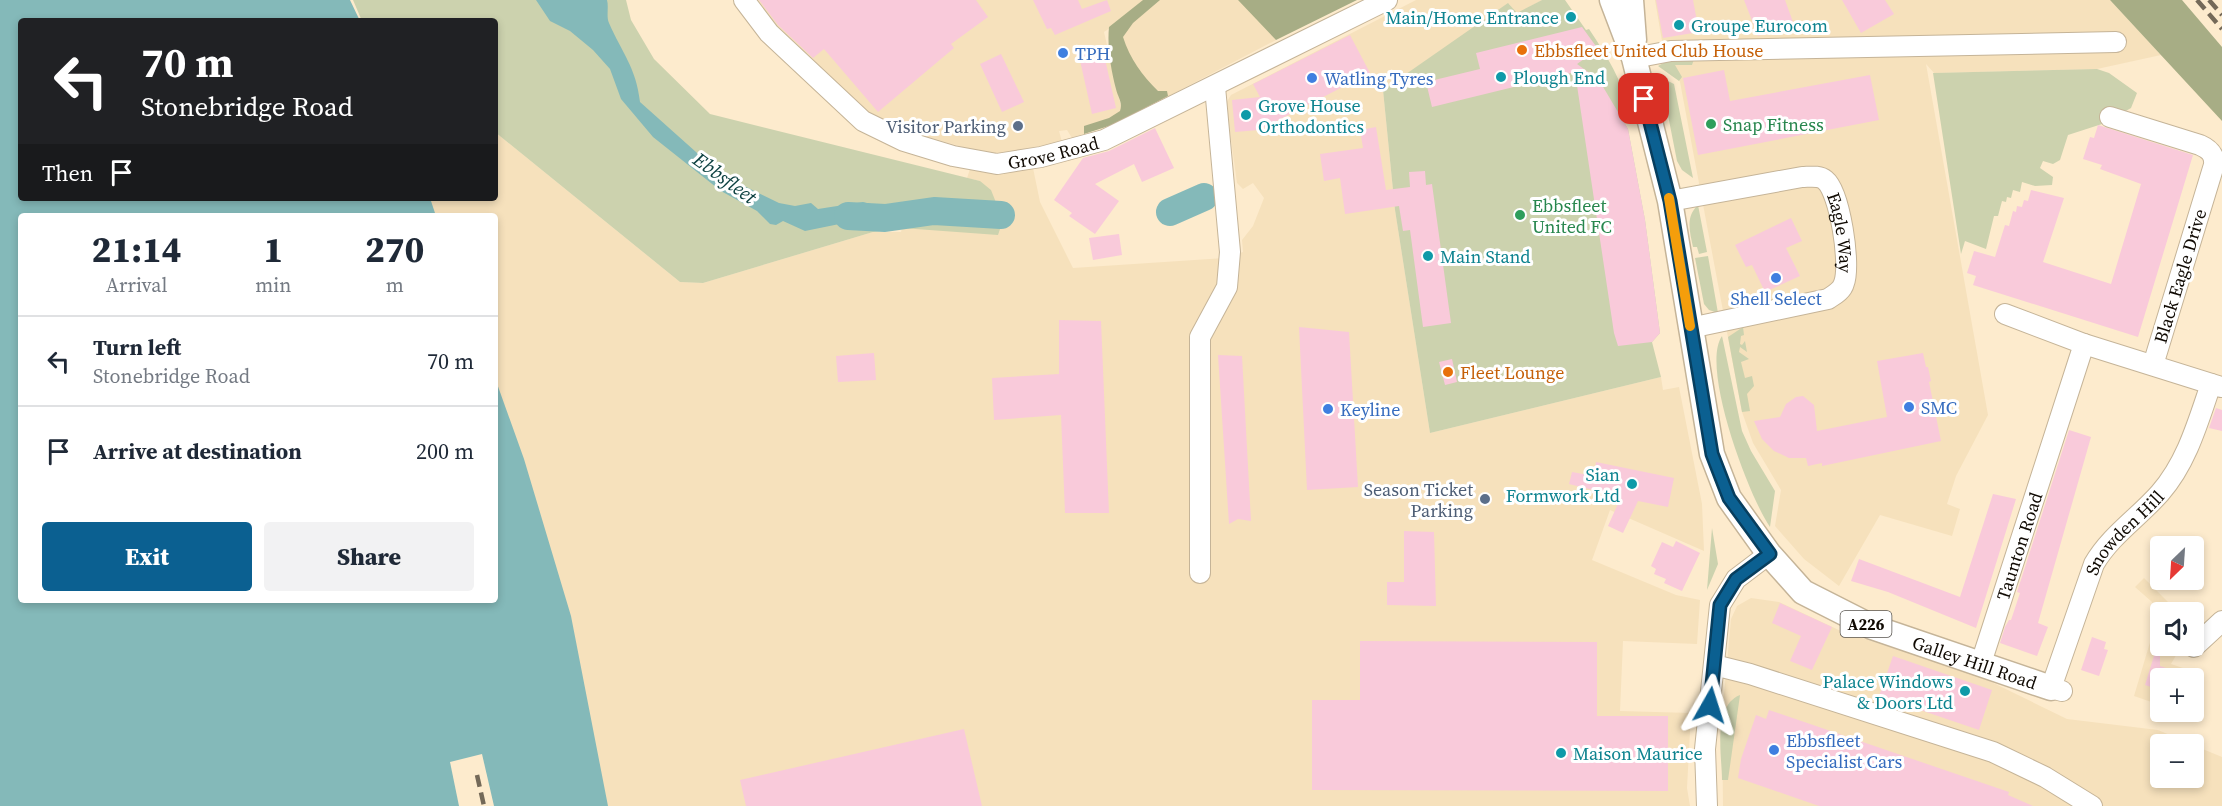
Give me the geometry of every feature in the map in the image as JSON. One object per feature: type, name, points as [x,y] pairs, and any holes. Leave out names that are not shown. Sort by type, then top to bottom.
[{"type":"main road","name":"A226","points":[[1612,0],[1634,58],[1670,201],[1712,454],[1729,498],[1770,554]]},
{"type":"main road","name":"A226","points":[[1631,0],[1634,58]]},
{"type":"main road","name":"Galley Hill Road","points":[[1770,554],[1803,592],[1872,627],[2057,690]]},
{"type":"street","name":"Grove Road","points":[[744,0],[769,33],[863,121],[904,141],[978,162],[1013,163],[1076,149],[1104,140],[1387,0]]},
{"type":"street","points":[[1634,58],[1671,51],[2116,42]]},
{"type":"street","points":[[1200,573],[1200,337],[1227,286],[1230,252],[1215,87]]},
{"type":"street","name":"Black Eagle Drive","points":[[2110,117],[2200,145],[2211,151],[2214,157],[2211,176],[2153,365]]},
{"type":"street","name":"Eagle Way","points":[[1670,201],[1802,177],[1819,177],[1825,180],[1834,193],[1848,262],[1844,284],[1839,292],[1828,299],[1690,328]]},
{"type":"street","points":[[2005,314],[2084,344],[2216,385]]},
{"type":"street","name":"Taunton Road","points":[[1981,663],[2084,344]]},
{"type":"street","name":"Snowden Hill","points":[[2057,690],[2094,564],[2106,547],[2154,500],[2172,476],[2216,385]]},
{"type":"street","points":[[1707,806],[1705,749],[1720,605],[1736,579],[1770,554]]},
{"type":"street","points":[[2204,638],[2222,621]]},
{"type":"street","points":[[1714,665],[1750,674],[1993,752],[2045,777],[2092,806]]},
{"type":"shaded area","points":[[755,0],[1243,0],[1276,40],[1159,101],[1110,28],[1104,32],[1124,119],[1072,138],[1067,130],[1059,131],[1062,142],[991,155],[900,129],[873,116],[773,25]]},
{"type":"shaded area","points":[[1416,0],[1542,0],[1517,14],[1509,4],[1383,90],[1395,210],[1430,433],[1661,377],[1663,390],[1679,387],[1702,504],[1704,551],[1610,510],[1592,560],[1676,595],[1700,600],[1697,644],[1623,641],[1620,711],[1691,713],[1687,788],[1690,806],[597,806],[498,409],[498,213],[434,213],[430,201],[498,201],[498,134],[680,282],[703,283],[873,232],[901,232],[902,228],[980,181],[967,178],[971,166],[1033,168],[1040,202],[1073,268],[1240,257],[1240,253],[1243,252],[1242,240],[1253,226],[1264,198],[1253,183],[1243,189],[1237,183],[1226,103],[1231,95]]},
{"type":"shaded area","points":[[1655,0],[2110,0],[2161,55],[2097,69],[1934,73],[1926,64],[1988,415],[1956,476],[1947,504],[1960,509],[1952,536],[1880,515],[1839,586],[1804,559],[1775,526],[1781,490],[1753,443],[1742,412],[1680,82],[1673,65],[1669,42],[1662,41]]},
{"type":"shaded area","points":[[2144,578],[2150,584],[2150,590],[2156,590],[2168,602],[2152,602],[2135,587]]},
{"type":"shaded area","points":[[1751,598],[1779,602],[1843,632],[1977,675],[2067,719],[2158,730],[2167,734],[2150,734],[2150,788],[2204,788],[2204,750],[2222,757],[2222,806],[1723,806],[1722,716],[1731,619],[1737,606]]},
{"type":"shaded area","points":[[2150,642],[2150,656],[2176,656],[2171,664],[2183,668],[2150,668],[2150,702],[2134,696]]},
{"type":"green space","points":[[353,0],[626,0],[631,20],[654,59],[710,114],[980,181],[991,190],[1003,220],[998,235],[902,228],[873,232],[703,283],[680,282],[498,134],[498,18],[361,18]]},
{"type":"green space","points":[[1143,0],[1160,0],[1133,23],[1123,37],[1133,60],[1142,73],[1158,91],[1167,91],[1168,96],[1115,124],[1084,134],[1084,126],[1109,118],[1120,111],[1121,102],[1114,82],[1110,58],[1109,27]]},
{"type":"green space","points":[[1238,0],[1357,0],[1276,40]]},
{"type":"green space","name":"Ebbsfleet United FC","points":[[1542,0],[1565,0],[1602,49],[1627,101],[1630,113],[1620,116],[1628,129],[1645,220],[1660,333],[1652,342],[1661,377],[1430,433],[1395,210],[1383,90],[1508,3],[1517,13]]},
{"type":"green space","points":[[2110,0],[2182,0],[2222,47],[2222,121]]},
{"type":"green space","points":[[1694,59],[1692,65],[1675,65],[1682,77],[1679,81],[1658,66],[1669,60]]},
{"type":"green space","points":[[2097,69],[2109,73],[2137,93],[2131,108],[2124,112],[2108,108],[2102,124],[2068,135],[2060,160],[2053,164],[2043,161],[2040,168],[2053,177],[2052,185],[2035,186],[2022,182],[2020,192],[2013,190],[2011,198],[2007,197],[2006,202],[2002,201],[1998,216],[1994,216],[1986,249],[1965,241],[1961,254],[1933,73]]},
{"type":"green space","points":[[1654,74],[1674,84],[1693,178],[1682,170],[1677,161],[1665,100],[1655,91]]},
{"type":"green space","points":[[1698,205],[1707,252],[1699,254],[1697,247],[1693,247],[1690,225],[1691,215]]},
{"type":"green space","points":[[1708,256],[1718,313],[1709,310],[1704,304],[1695,258]]},
{"type":"green space","points":[[1743,327],[1744,335],[1741,336],[1740,344],[1742,345],[1745,341],[1747,352],[1740,347],[1739,352],[1749,359],[1741,362],[1745,378],[1752,376],[1754,386],[1747,394],[1750,411],[1742,412],[1728,337]]},
{"type":"green space","points":[[1722,336],[1742,431],[1775,491],[1770,527],[1740,462],[1722,402],[1717,375],[1717,352]]},
{"type":"green space","points":[[1712,528],[1718,564],[1707,590]]},
{"type":"green space","points":[[1740,695],[1728,780],[1722,780],[1720,733],[1722,720],[1731,701]]},
{"type":"water","points":[[0,0],[350,0],[359,18],[18,18],[18,201],[431,201],[435,213],[18,213],[18,603],[498,603],[498,386],[524,459],[571,616],[608,806],[0,806]]},
{"type":"water","points":[[536,0],[607,0],[608,21],[632,70],[640,102],[715,169],[779,203],[795,206],[811,203],[818,209],[863,202],[886,208],[885,218],[880,223],[864,219],[805,231],[783,221],[776,225],[770,224],[757,211],[721,191],[653,137],[621,99],[610,69],[593,50],[570,31],[550,21]]},
{"type":"pier","points":[[482,754],[494,806],[459,806],[450,762]]},
{"type":"building","points":[[759,0],[976,0],[988,17],[951,44],[954,48],[878,112],[824,49],[813,58],[778,25]]},
{"type":"building","points":[[1033,0],[1078,0],[1082,9],[1107,0],[1111,11],[1055,35],[1051,28],[1047,29]]},
{"type":"building","points":[[1656,0],[1693,0],[1699,32],[1663,38]]},
{"type":"building","points":[[1744,0],[1785,0],[1793,22],[1758,36]]},
{"type":"building","points":[[1842,0],[1885,0],[1894,14],[1861,33]]},
{"type":"building","points":[[1582,27],[1598,49],[1577,64],[1599,80],[1628,129],[1645,220],[1660,333],[1652,342],[1618,346],[1614,333],[1575,72],[1432,107],[1426,82],[1480,69],[1476,53]]},
{"type":"building","name":"Watling Tyres","points":[[1350,35],[1370,73],[1259,130],[1235,132],[1232,100],[1260,97],[1253,84]]},
{"type":"building","points":[[1103,50],[1116,108],[1092,114],[1079,56]]},
{"type":"building","points":[[1001,54],[1024,102],[1002,112],[980,64]]},
{"type":"building","points":[[1724,70],[1730,101],[1870,75],[1879,120],[1698,155],[1683,78]]},
{"type":"building","points":[[2098,125],[2193,155],[2138,337],[1973,285],[1976,276],[1967,273],[1974,251],[1995,257],[2005,225],[2009,226],[2013,211],[2016,212],[2017,206],[2022,207],[2024,200],[2028,201],[2031,190],[2064,198],[2043,262],[2111,284],[2141,184],[2100,169],[2102,165],[2083,159],[2090,137],[2094,138]]},
{"type":"building","points":[[1376,127],[1386,190],[1410,187],[1409,172],[1425,171],[1426,185],[1432,184],[1451,323],[1423,327],[1410,230],[1403,231],[1399,206],[1345,214],[1340,178],[1324,181],[1320,154],[1363,148],[1360,130]]},
{"type":"building","points":[[1155,128],[1174,168],[1142,182],[1134,164],[1095,184],[1119,201],[1095,234],[1069,216],[1072,213],[1054,200],[1083,158],[1109,151]]},
{"type":"building","points":[[1791,218],[1802,241],[1786,248],[1800,276],[1765,292],[1752,265],[1746,267],[1735,245]]},
{"type":"building","points":[[1119,234],[1122,255],[1093,260],[1089,238]]},
{"type":"building","points":[[1059,320],[1101,321],[1109,513],[1065,513],[1061,415],[994,420],[992,378],[1059,374]]},
{"type":"building","name":"Keyline","points":[[1299,327],[1349,332],[1358,487],[1307,490]]},
{"type":"building","points":[[874,353],[876,380],[838,382],[836,356]]},
{"type":"building","name":"SMC","points":[[1923,353],[1931,381],[1929,382],[1941,441],[1822,466],[1822,463],[1808,466],[1806,458],[1789,458],[1774,451],[1762,439],[1754,421],[1780,417],[1786,404],[1796,397],[1803,396],[1814,405],[1817,431],[1887,417],[1877,361]]},
{"type":"building","points":[[1218,355],[1242,356],[1251,521],[1238,519],[1229,524]]},
{"type":"building","name":"Fleet Lounge","points":[[1452,359],[1457,382],[1445,385],[1439,362]]},
{"type":"building","points":[[2216,408],[2222,410],[2222,431],[2209,428]]},
{"type":"building","points":[[2069,430],[2091,437],[2038,623],[2048,627],[2037,656],[2000,643],[2020,593],[2017,592]]},
{"type":"building","name":"Sian Formwork Ltd","points":[[1596,462],[1674,478],[1668,507],[1638,501],[1623,533],[1608,526],[1621,497],[1569,484],[1572,472],[1594,476]]},
{"type":"building","points":[[1993,494],[2016,499],[1976,628],[1888,592],[1851,581],[1859,559],[1960,597]]},
{"type":"building","points":[[1404,531],[1434,532],[1436,606],[1387,605],[1387,582],[1404,582]]},
{"type":"building","points":[[1676,541],[1700,553],[1682,591],[1664,583],[1666,579],[1654,574],[1656,569],[1651,566],[1662,542],[1673,547]]},
{"type":"building","points":[[1780,603],[1832,627],[1812,670],[1790,661],[1801,636],[1772,623]]},
{"type":"building","points":[[2092,637],[2106,642],[2104,649],[2108,650],[2099,676],[2081,670]]},
{"type":"building","points":[[1360,641],[1597,642],[1597,716],[1668,716],[1668,791],[1312,790],[1312,700],[1360,700]]},
{"type":"building","points":[[1893,656],[1992,690],[1979,730],[1879,696]]},
{"type":"building","points":[[2154,656],[2160,656],[2160,666],[2166,668],[2150,668]]},
{"type":"building","points":[[2150,669],[2150,687],[2145,685]]},
{"type":"building","points":[[1769,710],[2009,792],[2008,795],[2033,806],[1819,806],[1738,778],[1741,759],[1756,715],[1766,719]]},
{"type":"building","points":[[964,729],[982,806],[746,806],[740,780]]},
{"type":"waterway","name":"Ebbsfleet","points":[[1170,212],[1204,197]]},
{"type":"waterway","name":"Ebbsfleet","points":[[848,216],[885,218],[934,211],[1001,215]]},
{"type":"railway","points":[[2197,0],[2222,29]]},
{"type":"railway","points":[[2209,0],[2222,15]]},
{"type":"railway","points":[[477,775],[484,806]]},
{"type":"slow traffic","points":[[1669,198],[1690,326]]},
{"type":"place","name":"Main/Home Entrance","points":[[1571,17]]},
{"type":"place","name":"Groupe Eurocom","points":[[1679,25]]},
{"type":"place","name":"Ebbsfleet United Club House","points":[[1522,50]]},
{"type":"place","name":"TPH","points":[[1063,53]]},
{"type":"place","name":"Plough End","points":[[1501,77]]},
{"type":"place","name":"Watling Tyres","points":[[1312,78]]},
{"type":"place","name":"Grove House Orthodontics","points":[[1246,115]]},
{"type":"place","name":"Snap Fitness","points":[[1711,124]]},
{"type":"place","name":"Visitor Parking","points":[[1018,126]]},
{"type":"place","name":"Ebbsfleet United FC","points":[[1520,215]]},
{"type":"place","name":"Main Stand","points":[[1428,256]]},
{"type":"place","name":"Shell Select","points":[[1776,278]]},
{"type":"place","name":"Fleet Lounge","points":[[1448,372]]},
{"type":"place","name":"SMC","points":[[1909,407]]},
{"type":"place","name":"Keyline","points":[[1328,409]]},
{"type":"place","name":"Sian Formwork Ltd","points":[[1632,484]]},
{"type":"place","name":"Season Ticket Parking","points":[[1485,499]]},
{"type":"place","name":"Palace Windows & Doors Ltd","points":[[1965,691]]},
{"type":"place","name":"Ebbsfleet Specialist Cars","points":[[1774,750]]},
{"type":"place","name":"Maison Maurice","points":[[1561,753]]},
{"type":"route","points":[[1644,99],[1670,201],[1712,454],[1729,498],[1770,554],[1736,579],[1720,605],[1710,705]]}]
